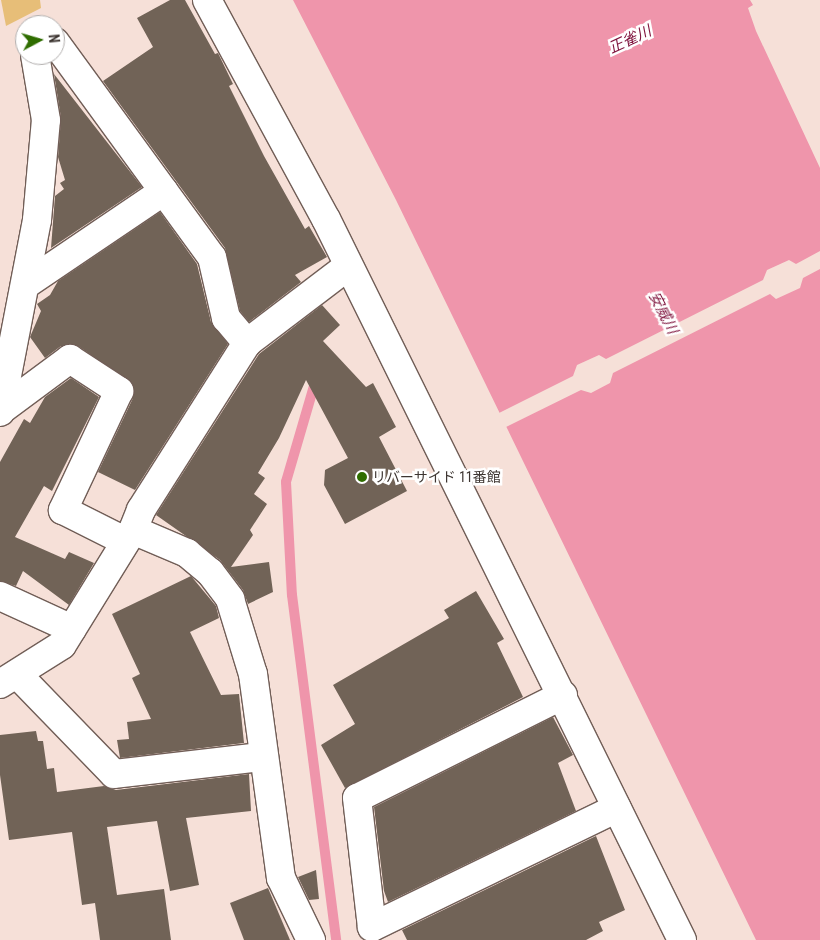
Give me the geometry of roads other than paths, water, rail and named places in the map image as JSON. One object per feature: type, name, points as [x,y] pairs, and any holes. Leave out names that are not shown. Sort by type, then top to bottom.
[{"type":"street","points":[[207,0],[348,266],[563,695],[617,808],[674,937]]},
{"type":"street","points":[[65,56],[212,257],[226,318],[247,343]]},
{"type":"street","points":[[0,411],[28,283],[46,120],[37,65]]},
{"type":"street","points":[[28,283],[164,191]]},
{"type":"street","points":[[262,757],[114,774],[8,679],[62,645],[129,536],[141,510],[247,343],[348,266]]},
{"type":"street","points":[[0,411],[70,359],[119,392],[63,510],[129,536],[187,553],[210,572],[230,599],[253,674],[262,757],[281,878],[311,940]]},
{"type":"street","points":[[0,596],[72,629]]},
{"type":"street","points":[[563,695],[357,798],[372,927],[617,808]]},
{"type":"water","points":[[293,0],[750,0],[753,5],[748,8],[756,31],[820,168],[820,940],[756,940],[396,200]]},
{"type":"waterway","points":[[314,386],[286,482],[292,595],[336,940]]},
{"type":"place","name":"リバーサイド 11番館","points":[[362,477]]},
{"type":"water label","name":"正雀川","points":[[630,40]]},
{"type":"water label","name":"安威川","points":[[663,313]]}]
